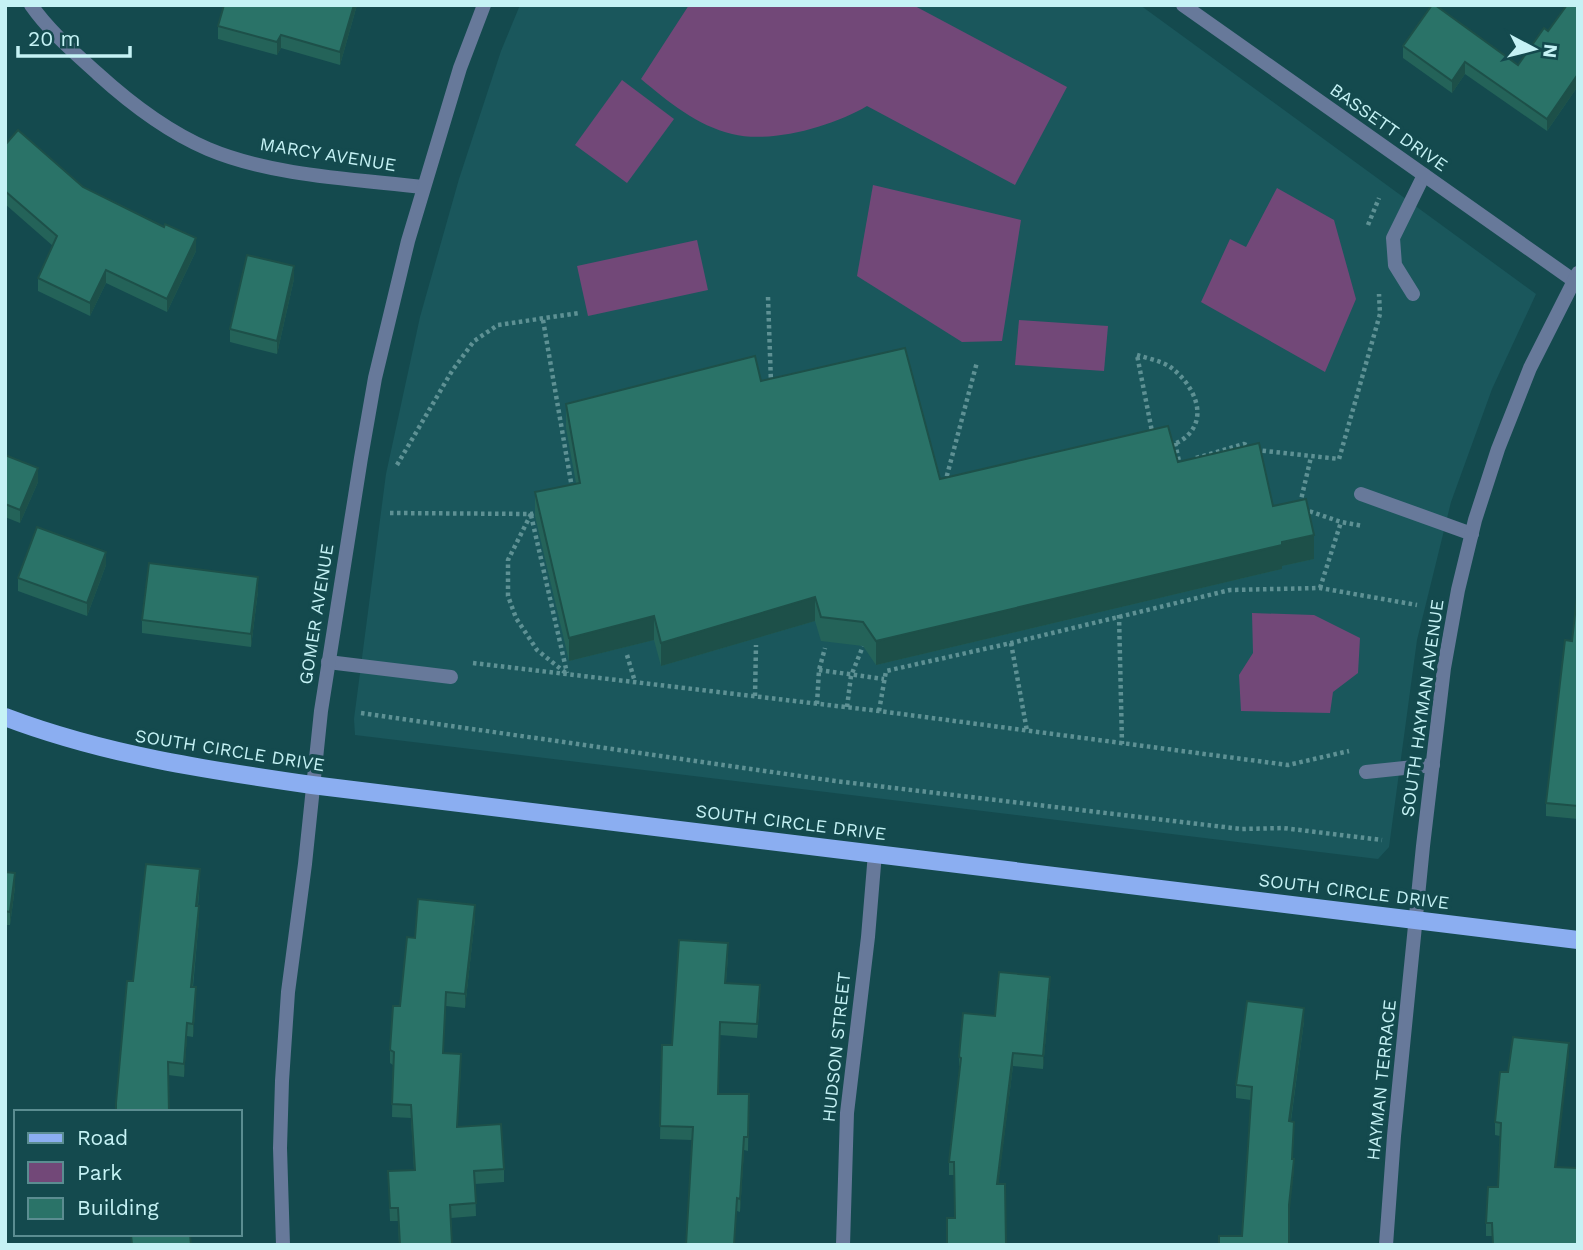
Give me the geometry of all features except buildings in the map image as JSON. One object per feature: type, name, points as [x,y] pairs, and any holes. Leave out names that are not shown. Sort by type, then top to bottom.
[{"type":"main road","name":"SOUTH CIRCLE DRIVE","points":[[5,717],[47,733],[124,754],[192,768],[1578,940]]},
{"type":"street","name":"MARCY AVENUE","points":[[31,5],[77,55],[119,93],[160,124],[208,149],[250,162],[303,173],[423,187]]},
{"type":"street","name":"GOMER AVENUE","points":[[283,1245],[280,1148],[288,992],[328,662],[375,378],[423,187],[460,68],[484,5]]},
{"type":"street","name":"BASSETT DRIVE","points":[[1183,5],[1423,175],[1575,277]]},
{"type":"street","points":[[1413,294],[1395,265],[1393,238],[1423,175]]},
{"type":"street","name":"SOUTH HAYMAN AVENUE","points":[[1415,919],[1444,668],[1458,590],[1498,449],[1530,368],[1575,277]]},
{"type":"street","points":[[1360,494],[1472,534]]},
{"type":"street","points":[[328,662],[452,677]]},
{"type":"street","points":[[1366,772],[1433,765]]},
{"type":"street","name":"HUDSON STREET","points":[[843,1245],[847,1113],[875,853]]},
{"type":"street","name":"HAYMAN TERRACE","points":[[1386,1245],[1415,919]]},
{"type":"path","points":[[1367,233],[1369,220],[1379,198]]},
{"type":"path","points":[[1172,464],[1244,444],[1256,450],[1339,459],[1380,314],[1380,295],[1376,285]]},
{"type":"path","points":[[768,297],[771,389]]},
{"type":"path","points":[[397,466],[452,371],[474,341],[498,325],[579,313]]},
{"type":"path","points":[[543,320],[574,500]]},
{"type":"path","points":[[1137,355],[1168,365],[1191,387],[1198,409],[1195,427],[1175,443],[1156,452],[1137,355]]},
{"type":"path","points":[[944,490],[977,362]]},
{"type":"path","points":[[1175,443],[1183,476]]},
{"type":"path","points":[[1311,457],[1299,508],[1341,523],[1363,526]]},
{"type":"path","points":[[390,513],[531,514],[552,507]]},
{"type":"path","points":[[531,514],[567,674]]},
{"type":"path","points":[[531,514],[508,560],[508,596],[516,618],[537,650],[567,674]]},
{"type":"path","points":[[1320,588],[1341,523]]},
{"type":"path","points":[[879,711],[886,670],[1230,590],[1320,588],[1417,605]]},
{"type":"path","points":[[1119,615],[1122,744]]},
{"type":"path","points":[[1011,643],[1027,731]]},
{"type":"path","points":[[755,697],[756,645]]},
{"type":"path","points":[[847,707],[851,676],[863,646]]},
{"type":"path","points":[[817,704],[819,670],[825,648]]},
{"type":"path","points":[[627,655],[635,682]]},
{"type":"path","points":[[462,661],[879,711],[1288,765],[1354,750]]},
{"type":"path","points":[[819,670],[884,679]]},
{"type":"path","points":[[360,713],[835,781],[1241,829],[1283,828],[1382,840]]},
{"type":"shaded area","points":[[520,5],[1140,5],[1536,294],[1492,389],[1451,502],[1417,640],[1389,847],[1378,859],[355,735],[354,719],[386,474],[420,317],[459,179],[501,51]]},
{"type":"green space","points":[[689,5],[913,5],[1067,87],[1015,185],[867,106],[820,126],[783,135],[765,137],[732,134],[695,119],[641,79]]},
{"type":"green space","points":[[622,80],[674,119],[627,183],[575,145]]},
{"type":"green space","points":[[873,185],[1021,220],[1002,341],[962,342],[857,276]]},
{"type":"green space","points":[[1277,188],[1334,220],[1356,299],[1325,372],[1201,302],[1230,239],[1246,247]]},
{"type":"green space","points":[[697,240],[708,290],[588,316],[577,266]]},
{"type":"green space","points":[[1019,320],[1108,326],[1104,371],[1015,365]]},
{"type":"green space","points":[[1252,613],[1314,615],[1360,638],[1358,673],[1333,692],[1330,713],[1241,711],[1239,675],[1253,653]]}]
